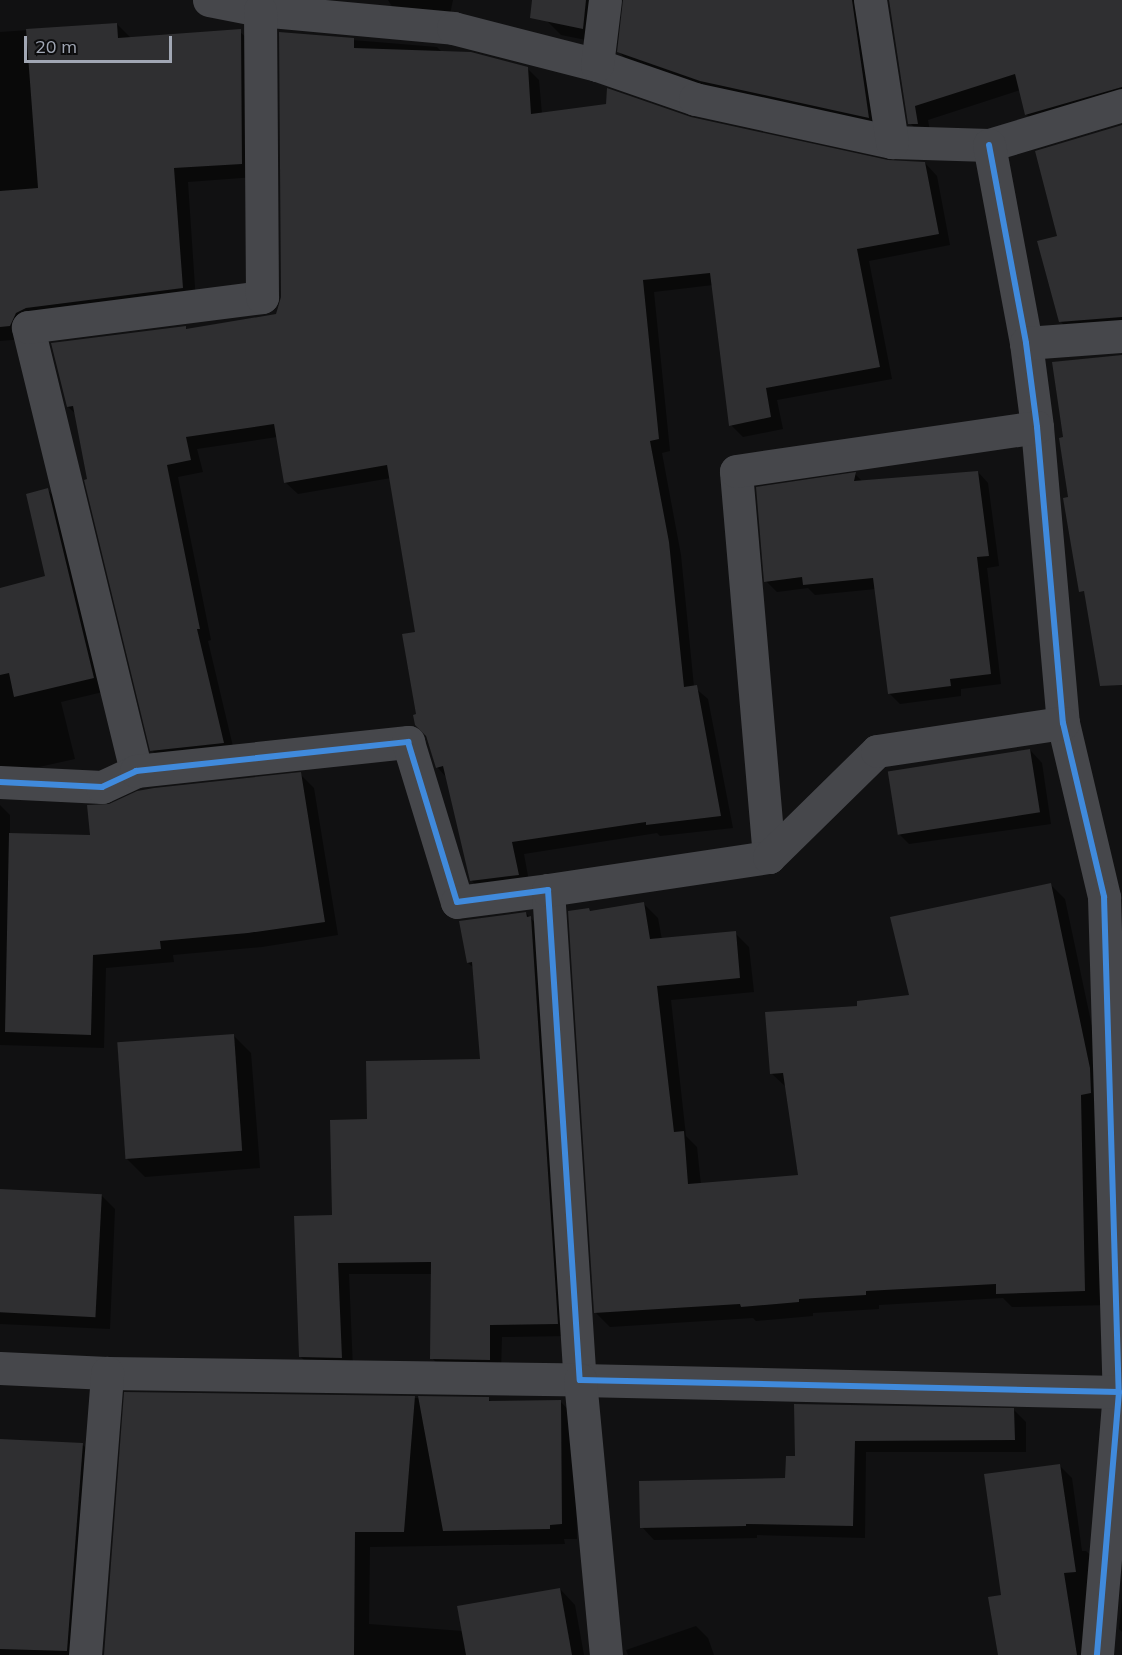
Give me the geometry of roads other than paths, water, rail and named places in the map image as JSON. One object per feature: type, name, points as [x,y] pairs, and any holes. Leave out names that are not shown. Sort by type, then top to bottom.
[{"type":"street","points":[[209,0],[260,10],[453,28],[597,66],[694,99],[892,142],[989,145],[1122,105]]},
{"type":"street","points":[[597,66],[604,0]]},
{"type":"street","points":[[870,0],[892,142]]},
{"type":"street","points":[[136,771],[27,327],[262,297],[260,10]]},
{"type":"street","points":[[989,145],[1026,343],[1037,427],[1064,723],[1113,896],[1119,1392],[1097,1655]]},
{"type":"street","points":[[1026,343],[1122,336]]},
{"type":"street","points":[[769,857],[736,471],[1037,427]]},
{"type":"street","points":[[0,782],[102,787],[136,771],[408,742],[457,902],[769,857],[877,751],[1064,723]]},
{"type":"street","points":[[548,890],[580,1380],[606,1655]]},
{"type":"street","points":[[0,1368],[106,1373],[580,1380],[1119,1392]]},
{"type":"street","points":[[85,1655],[106,1373]]}]
